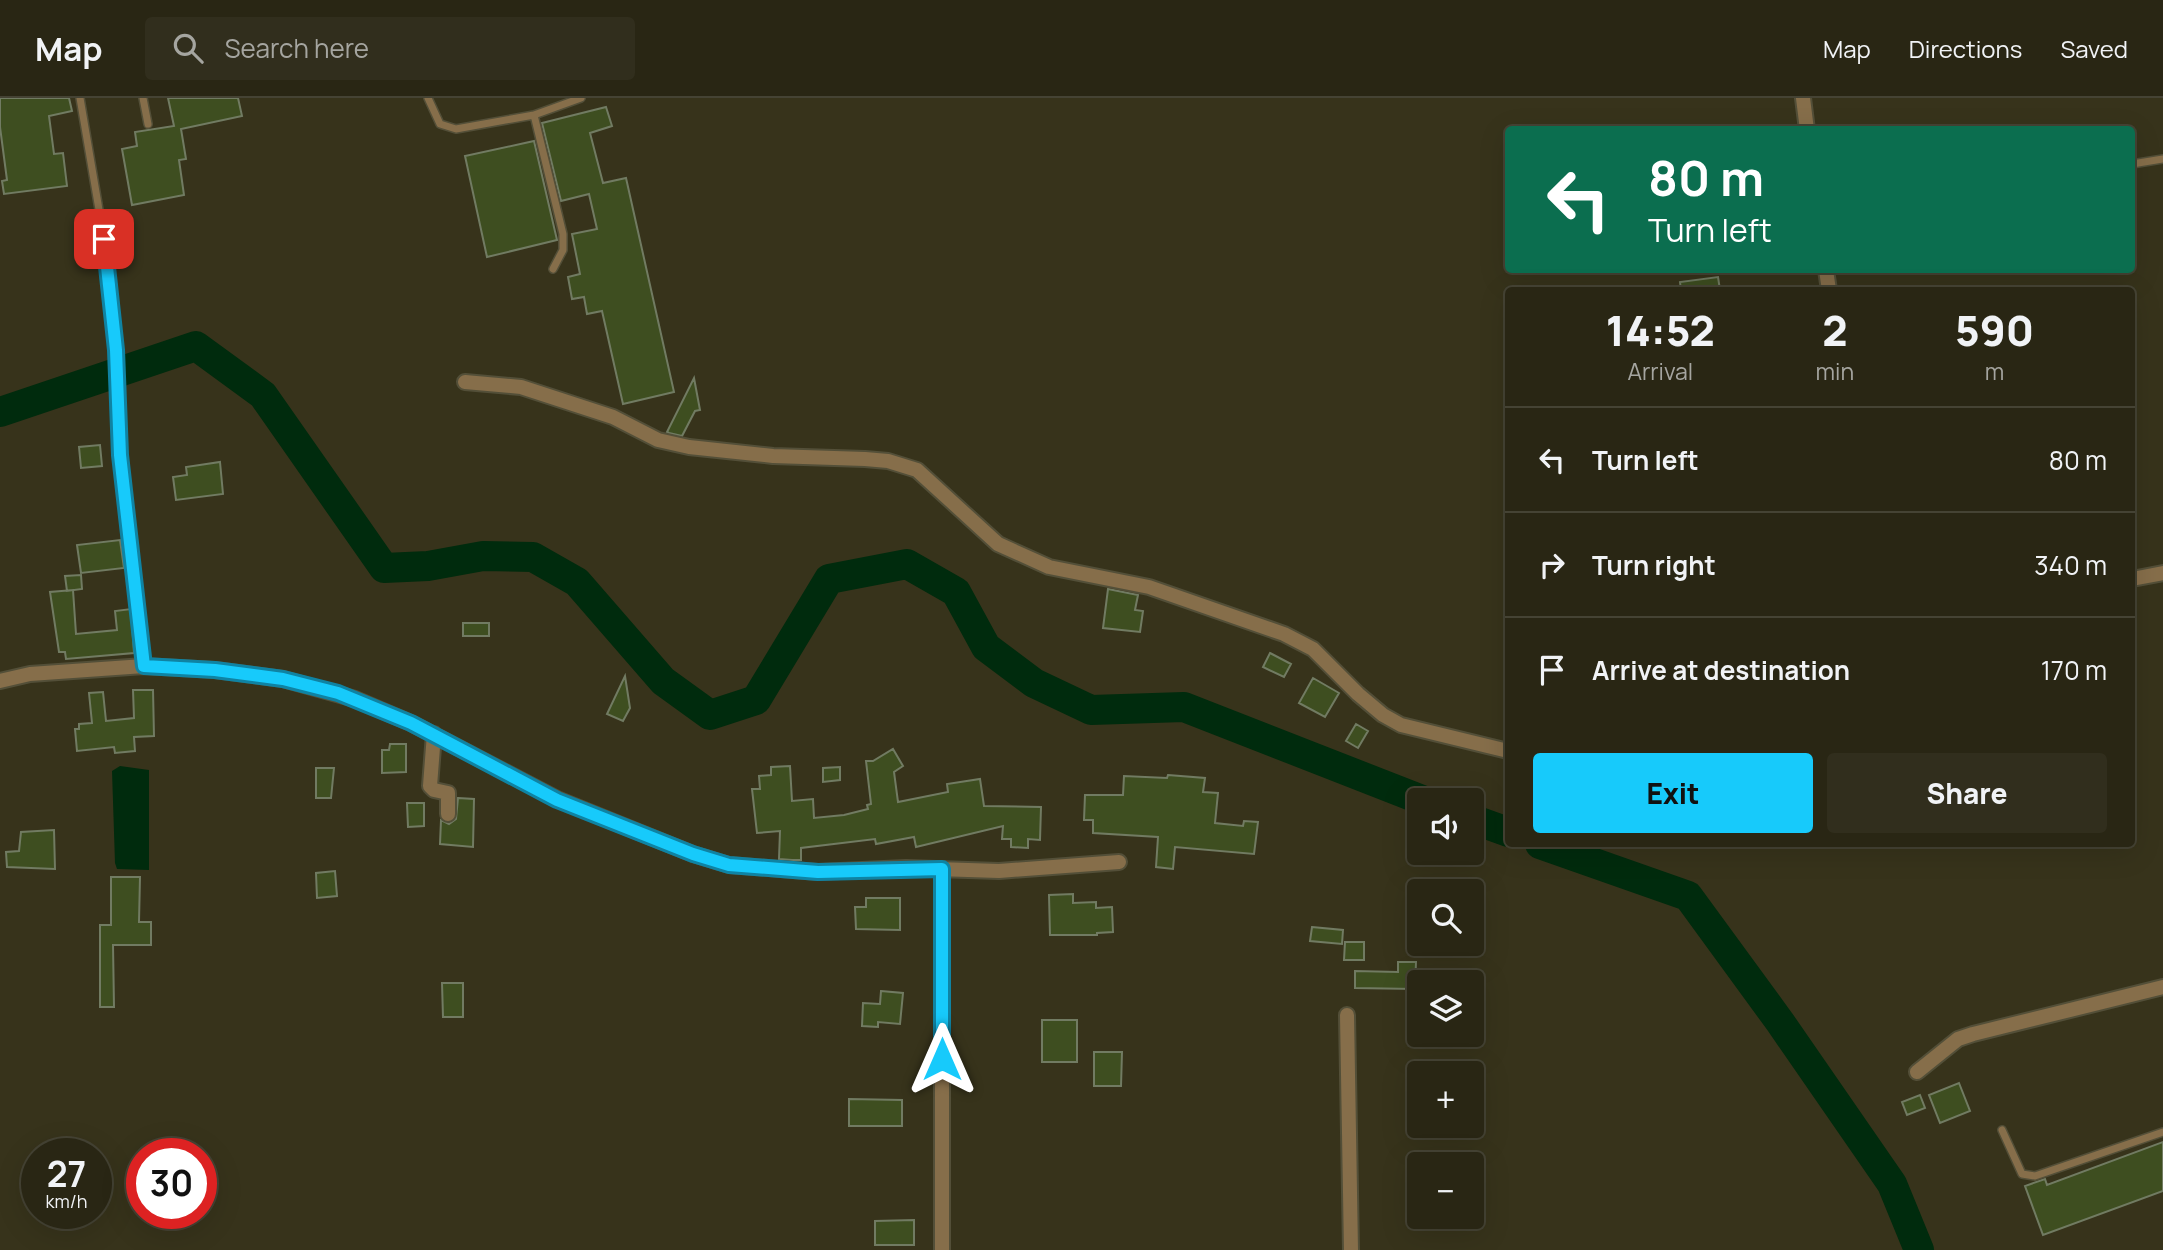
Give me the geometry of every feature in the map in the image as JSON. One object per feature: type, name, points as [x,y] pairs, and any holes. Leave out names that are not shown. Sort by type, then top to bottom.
[{"type":"street","points":[[1803,98],[1806,126]]},
{"type":"street","points":[[465,382],[521,387],[613,417],[658,440],[689,447],[773,456],[888,461],[917,470],[998,544],[1049,566],[1149,587],[1284,634],[1313,649],[1383,715],[1401,724],[1505,750]]},
{"type":"street","points":[[2135,578],[2163,573]]},
{"type":"street","points":[[0,681],[30,674],[144,666],[215,670],[283,679],[355,699],[434,734],[557,800],[693,854],[729,865],[818,872],[999,870],[1119,862]]},
{"type":"street","points":[[434,734],[430,786],[434,790],[448,793],[448,814]]},
{"type":"street","points":[[942,869],[942,1250]]},
{"type":"street","points":[[1917,1072],[1958,1039],[2163,987]]},
{"type":"street","points":[[1347,1015],[1351,1250]]},
{"type":"lane","points":[[80,98],[104,239],[116,350],[120,455],[144,666]]},
{"type":"lane","points":[[143,98],[148,124]]},
{"type":"lane","points":[[428,98],[440,124],[456,129],[534,115],[581,98]]},
{"type":"lane","points":[[534,115],[563,234],[563,250],[553,269]]},
{"type":"lane","points":[[2135,164],[2163,159]]},
{"type":"lane","points":[[2002,1130],[2022,1174],[2035,1176],[2163,1132]]},
{"type":"shaded area","points":[[120,766],[149,770],[149,870],[117,869],[115,863],[112,771]]},
{"type":"building","points":[[0,98],[69,98],[72,111],[49,116],[54,154],[63,153],[67,186],[4,194],[2,181],[7,180],[0,127]]},
{"type":"building","points":[[168,98],[238,98],[242,116],[181,129],[186,159],[179,160],[184,195],[132,205],[122,149],[137,146],[135,132],[174,126]]},
{"type":"building","points":[[606,107],[612,126],[590,133],[603,183],[626,178],[674,392],[623,404],[602,311],[587,314],[584,297],[572,299],[568,277],[580,274],[572,234],[597,229],[589,194],[561,201],[542,123]]},
{"type":"building","points":[[534,141],[557,240],[487,257],[465,156]]},
{"type":"building","points":[[1718,277],[1720,287],[1681,287],[1680,282]]},
{"type":"building","points":[[694,378],[700,410],[695,411],[682,436],[669,433],[667,432]]},
{"type":"building","points":[[100,445],[102,466],[81,468],[79,447]]},
{"type":"building","points":[[220,462],[223,494],[176,500],[173,477],[187,475],[186,467]]},
{"type":"building","points":[[120,540],[124,568],[81,573],[77,545]]},
{"type":"building","points":[[81,575],[82,589],[67,591],[65,576]]},
{"type":"building","points":[[1108,589],[1138,595],[1135,610],[1143,611],[1140,632],[1103,628]]},
{"type":"building","points":[[73,590],[76,634],[117,630],[115,611],[131,609],[134,653],[66,659],[65,652],[59,652],[50,592]]},
{"type":"building","points":[[463,623],[489,623],[489,636],[463,636]]},
{"type":"building","points":[[1270,653],[1291,664],[1284,677],[1263,667]]},
{"type":"building","points":[[625,676],[630,708],[623,721],[607,714]]},
{"type":"building","points":[[1313,678],[1339,693],[1325,717],[1299,703]]},
{"type":"building","points":[[133,690],[153,690],[154,736],[134,737],[135,751],[115,753],[114,747],[77,751],[75,729],[79,729],[79,724],[92,723],[89,693],[103,692],[106,721],[134,718]]},
{"type":"building","points":[[1356,724],[1368,731],[1358,748],[1346,741]]},
{"type":"building","points":[[390,744],[406,744],[406,772],[382,773],[382,750],[389,750]]},
{"type":"building","points":[[893,749],[903,766],[894,772],[898,802],[948,792],[947,784],[980,779],[984,806],[1041,807],[1040,840],[1028,839],[1028,848],[1011,847],[1011,839],[1002,839],[1003,826],[916,847],[914,837],[876,844],[875,839],[801,848],[801,860],[792,860],[779,859],[780,831],[757,833],[752,789],[760,789],[759,776],[771,775],[771,767],[790,766],[792,801],[813,799],[814,818],[844,815],[868,809],[867,805],[871,804],[866,761],[873,761]]},
{"type":"building","points":[[840,767],[840,780],[823,782],[823,768]]},
{"type":"building","points":[[316,768],[334,768],[331,798],[316,798]]},
{"type":"building","points":[[1168,775],[1205,778],[1203,792],[1218,793],[1215,823],[1243,826],[1244,821],[1258,822],[1254,854],[1175,847],[1173,869],[1156,867],[1158,837],[1093,833],[1093,820],[1084,820],[1085,795],[1123,795],[1124,776],[1167,778]]},
{"type":"building","points":[[458,798],[474,799],[473,847],[440,844],[441,820],[449,824],[456,819]]},
{"type":"building","points":[[407,803],[424,803],[424,826],[408,827]]},
{"type":"building","points":[[54,830],[55,869],[7,867],[6,852],[19,851],[21,832]]},
{"type":"building","points":[[335,871],[337,896],[317,898],[316,873]]},
{"type":"building","points":[[111,877],[140,877],[139,922],[151,922],[151,945],[113,945],[114,1007],[100,1007],[100,925],[111,925]]},
{"type":"building","points":[[1073,894],[1073,903],[1096,902],[1096,908],[1112,907],[1113,932],[1097,935],[1050,935],[1049,895]]},
{"type":"building","points":[[866,898],[900,898],[900,930],[856,929],[855,907],[866,907]]},
{"type":"building","points":[[1312,927],[1343,930],[1342,944],[1310,941]]},
{"type":"building","points":[[1345,942],[1364,942],[1364,960],[1344,960]]},
{"type":"building","points":[[1398,962],[1416,962],[1416,970],[1407,970],[1407,989],[1355,988],[1355,971],[1398,972]]},
{"type":"building","points":[[442,983],[463,983],[463,1017],[443,1017]]},
{"type":"building","points":[[881,991],[903,993],[900,1024],[878,1022],[878,1027],[862,1026],[863,1003],[880,1004]]},
{"type":"building","points":[[1042,1020],[1077,1020],[1077,1062],[1042,1062]]},
{"type":"building","points":[[1094,1052],[1122,1052],[1121,1086],[1094,1086]]},
{"type":"building","points":[[1959,1083],[1970,1111],[1940,1123],[1929,1095]]},
{"type":"building","points":[[1920,1095],[1925,1108],[1907,1115],[1902,1102]]},
{"type":"building","points":[[849,1099],[902,1100],[902,1126],[849,1126]]},
{"type":"building","points":[[2163,1142],[2163,1191],[2043,1235],[2025,1186],[2045,1179],[2047,1185]]},
{"type":"building","points":[[914,1220],[914,1245],[875,1245],[875,1221]]},
{"type":"waterway","points":[[0,412],[196,346],[263,395],[384,568],[428,566],[483,556],[533,557],[577,582],[663,681],[710,715],[756,700],[829,579],[907,564],[956,592],[986,647],[1034,683],[1091,710],[1184,707],[1407,794]]},
{"type":"waterway","points":[[1484,823],[1505,831]]},
{"type":"waterway","points":[[1549,847],[1688,896],[1780,1022],[1892,1184],[1919,1250]]},
{"type":"route","points":[[104,239],[116,350],[120,455],[144,666],[215,670],[283,679],[338,693],[411,723],[557,800],[693,854],[729,865],[818,872],[942,869],[942,1059]]}]
